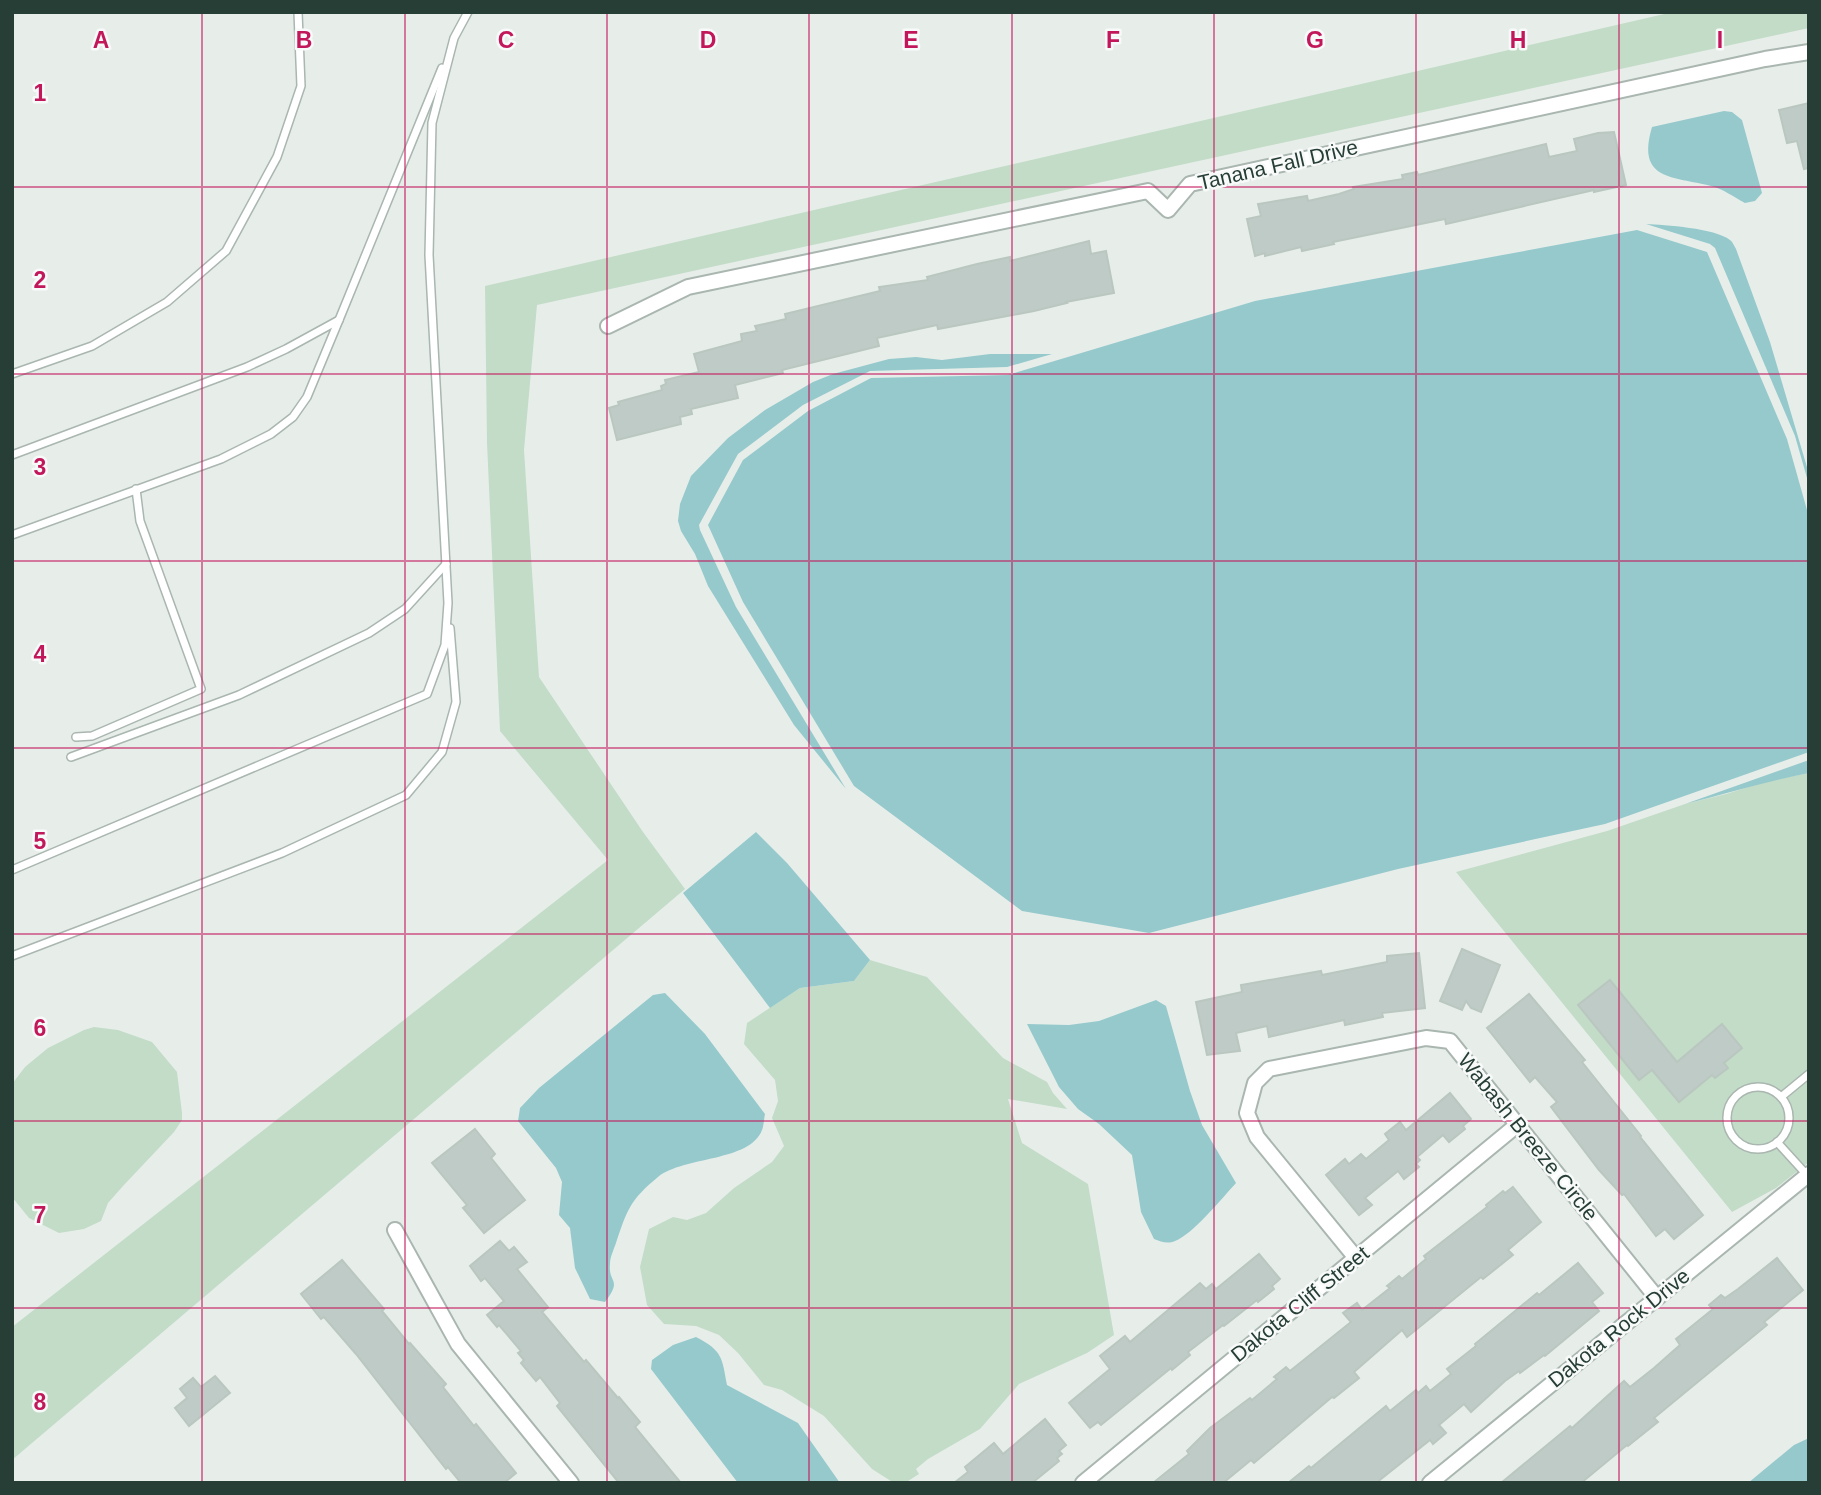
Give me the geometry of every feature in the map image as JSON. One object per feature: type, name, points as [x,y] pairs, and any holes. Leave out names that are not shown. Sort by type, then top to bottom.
[{"type":"street","name":"Tanana Fall Drive","points":[[608,326],[688,287],[1148,191],[1168,210],[1190,184],[1751,62],[1809,52]]},
{"type":"street","name":"Wabash Breeze Circle","points":[[1356,1258],[1257,1137],[1247,1113],[1255,1083],[1269,1069],[1426,1038],[1450,1041],[1469,1061],[1517,1125],[1657,1298]]},
{"type":"street","name":"Dakota Cliff Street","points":[[1083,1483],[1517,1125]]},
{"type":"street","name":"Dakota Rock Drive","points":[[1430,1483],[1808,1175]]},
{"type":"street","points":[[395,1230],[458,1345],[571,1483]]},
{"type":"lane","points":[[12,374],[92,346],[167,302],[226,251],[277,157],[301,86],[298,12]]},
{"type":"lane","points":[[12,535],[221,459],[256,444],[293,416],[307,397],[354,288],[454,38],[468,12]]},
{"type":"lane","points":[[12,956],[282,853],[406,795],[442,752],[456,702],[448,603],[429,242],[432,123],[454,38]]},
{"type":"lane","points":[[12,454],[247,367],[339,320]]},
{"type":"lane","points":[[76,737],[92,736],[201,689],[140,521],[136,489]]},
{"type":"lane","points":[[71,757],[239,695],[369,633],[405,609],[446,564]]},
{"type":"lane","points":[[12,870],[427,694],[445,645],[448,603]]},
{"type":"lane","points":[[1780,1097],[1809,1074]]},
{"type":"lane","points":[[1757,1086],[1767,1088],[1780,1097],[1788,1110],[1789,1120],[1787,1130],[1777,1142],[1765,1149],[1745,1146],[1730,1133],[1727,1112],[1737,1094],[1746,1088],[1757,1086]]},
{"type":"lane","points":[[1777,1142],[1808,1175]]},
{"type":"green space","points":[[1673,12],[1809,12],[1809,28],[537,305],[524,450],[539,677],[643,832],[685,889],[12,1460],[12,1327],[608,860],[500,731],[487,443],[485,286]]},
{"type":"green space","points":[[1809,773],[1809,1162],[1776,1188],[1732,1212],[1456,872],[1607,831],[1685,804],[1768,781]]},
{"type":"green space","points":[[870,960],[927,977],[1003,1058],[1047,1082],[1067,1109],[1008,1099],[1022,1143],[1088,1184],[1114,1335],[1087,1353],[1019,1384],[980,1429],[928,1459],[916,1469],[919,1474],[905,1483],[894,1483],[872,1469],[824,1416],[782,1390],[764,1385],[719,1335],[696,1326],[664,1324],[647,1305],[640,1267],[649,1229],[673,1217],[687,1220],[706,1213],[734,1188],[772,1162],[784,1146],[772,1118],[778,1101],[775,1080],[744,1044],[747,1023],[800,988],[854,981]]},
{"type":"green space","points":[[94,1027],[118,1030],[152,1042],[177,1072],[182,1120],[108,1203],[101,1221],[84,1229],[59,1233],[29,1218],[12,1197],[12,1084],[25,1067],[48,1048]]},
{"type":"water","points":[[1724,111],[1732,112],[1742,120],[1762,193],[1755,201],[1745,203],[1715,187],[1661,173],[1649,158],[1648,145],[1652,127]]},
{"type":"water","points":[[1646,224],[1702,230],[1723,236],[1733,243],[1770,342],[1809,474],[1809,485],[1795,436],[1715,248],[1710,244]]},
{"type":"water","points":[[1637,230],[1707,252],[1787,439],[1809,517],[1809,752],[1605,824],[1398,869],[1149,933],[1022,911],[854,786],[743,602],[708,525],[743,460],[808,411],[871,378],[1008,375],[1255,301]]},
{"type":"water","points":[[990,354],[1052,354],[1007,367],[870,371],[803,405],[738,454],[699,525],[736,607],[846,789],[794,725],[708,586],[695,554],[681,531],[678,521],[680,504],[691,476],[728,438],[765,410],[813,382],[889,359],[916,357],[942,360]]},
{"type":"water","points":[[1809,760],[1809,773],[1685,804]]},
{"type":"water","points":[[756,832],[787,863],[870,960],[854,981],[800,988],[770,1008],[683,893]]},
{"type":"water","points":[[665,993],[705,1034],[765,1114],[763,1128],[755,1140],[744,1148],[669,1170],[641,1192],[627,1214],[611,1256],[613,1289],[605,1302],[590,1299],[575,1268],[570,1228],[559,1215],[562,1182],[556,1168],[518,1121],[520,1108],[539,1088],[653,995]]},
{"type":"water","points":[[1156,1000],[1166,1006],[1202,1125],[1236,1183],[1190,1231],[1170,1242],[1154,1239],[1141,1212],[1132,1155],[1099,1124],[1078,1109],[1059,1087],[1027,1024],[1069,1025],[1099,1021]]},
{"type":"water","points":[[696,1337],[720,1356],[727,1385],[798,1423],[840,1483],[738,1483],[651,1369],[652,1360],[673,1345]]},
{"type":"water","points":[[1809,1438],[1809,1483],[1748,1483],[1794,1445]]},
{"type":"building","points":[[1809,103],[1809,168],[1804,169],[1797,141],[1787,143],[1779,110]]},
{"type":"building","points":[[1614,132],[1626,185],[1446,224],[1445,219],[1302,251],[1301,247],[1255,256],[1247,219],[1261,216],[1258,204],[1307,196],[1308,201],[1339,194],[1354,189],[1353,187],[1403,179],[1402,175],[1417,172],[1418,175],[1546,144],[1549,157],[1577,151],[1574,139]]},
{"type":"building","points":[[1089,241],[1091,254],[1106,251],[1114,293],[1034,311],[938,329],[937,325],[877,338],[879,346],[782,370],[783,373],[735,385],[738,398],[691,409],[692,414],[680,417],[681,424],[617,440],[609,408],[619,405],[618,402],[662,390],[661,386],[666,384],[665,380],[699,372],[694,354],[742,341],[741,334],[757,331],[755,326],[786,319],[785,314],[880,291],[879,287],[928,280],[927,277],[977,264],[1010,257],[1010,261]]},
{"type":"building","points":[[1462,949],[1500,965],[1481,1012],[1471,1008],[1466,1001],[1462,1010],[1440,1001]]},
{"type":"building","points":[[1419,953],[1425,1008],[1382,1013],[1383,1017],[1345,1025],[1344,1020],[1269,1037],[1267,1026],[1236,1033],[1240,1051],[1207,1055],[1196,1002],[1242,992],[1241,985],[1321,971],[1322,975],[1387,962],[1387,956]]},
{"type":"building","points":[[1610,980],[1677,1062],[1722,1024],[1742,1048],[1724,1063],[1728,1068],[1715,1078],[1712,1075],[1679,1102],[1652,1070],[1639,1080],[1578,1005]]},
{"type":"building","points":[[1529,994],[1585,1060],[1582,1062],[1703,1215],[1674,1239],[1665,1229],[1656,1236],[1624,1194],[1622,1195],[1599,1170],[1551,1107],[1557,1102],[1535,1077],[1530,1082],[1487,1028]]},
{"type":"building","points":[[1450,1093],[1471,1119],[1463,1126],[1465,1129],[1449,1142],[1443,1135],[1417,1157],[1420,1160],[1416,1164],[1419,1167],[1404,1179],[1398,1171],[1365,1198],[1372,1205],[1359,1215],[1326,1175],[1345,1159],[1349,1164],[1361,1154],[1366,1159],[1389,1140],[1385,1134],[1400,1122],[1406,1130]]},
{"type":"building","points":[[475,1129],[495,1154],[491,1158],[525,1200],[484,1233],[463,1208],[467,1205],[432,1163]]},
{"type":"building","points":[[1513,1187],[1541,1222],[1508,1250],[1513,1255],[1483,1279],[1481,1277],[1407,1337],[1402,1330],[1354,1372],[1359,1378],[1332,1397],[1254,1463],[1251,1460],[1223,1483],[1153,1483],[1189,1454],[1187,1451],[1210,1428],[1250,1398],[1252,1400],[1277,1379],[1274,1377],[1286,1367],[1290,1371],[1351,1322],[1343,1313],[1357,1303],[1362,1310],[1390,1288],[1387,1286],[1399,1276],[1402,1279],[1426,1259],[1424,1256],[1487,1207],[1486,1205],[1503,1191],[1505,1193]]},
{"type":"building","points":[[500,1241],[509,1251],[514,1247],[527,1262],[517,1269],[548,1307],[542,1312],[640,1422],[635,1427],[681,1483],[619,1483],[557,1406],[560,1403],[540,1377],[536,1381],[521,1363],[524,1360],[518,1353],[521,1351],[487,1315],[504,1301],[485,1278],[481,1281],[470,1266]]},
{"type":"building","points":[[1259,1254],[1280,1279],[1272,1286],[1274,1289],[1188,1352],[1190,1355],[1101,1425],[1098,1422],[1090,1428],[1069,1403],[1110,1369],[1100,1356],[1125,1336],[1130,1342],[1200,1283],[1206,1289],[1212,1284],[1216,1289]]},
{"type":"building","points":[[1777,1258],[1803,1290],[1764,1322],[1767,1325],[1654,1418],[1658,1422],[1581,1483],[1501,1483],[1570,1426],[1572,1428],[1624,1381],[1630,1387],[1654,1368],[1680,1345],[1676,1339],[1713,1309],[1709,1305],[1721,1295],[1725,1298]]},
{"type":"building","points":[[342,1260],[384,1309],[382,1311],[409,1344],[446,1384],[443,1387],[474,1426],[476,1424],[516,1473],[504,1483],[461,1483],[448,1467],[446,1469],[356,1354],[324,1317],[321,1319],[301,1294]]},
{"type":"building","points":[[1578,1263],[1603,1293],[1592,1302],[1599,1311],[1545,1356],[1505,1381],[1471,1412],[1464,1404],[1439,1425],[1446,1433],[1433,1444],[1430,1440],[1376,1483],[1288,1483],[1309,1466],[1311,1468],[1386,1406],[1390,1411],[1416,1390],[1418,1393],[1426,1386],[1430,1391],[1451,1374],[1447,1369],[1476,1346],[1475,1344]]},
{"type":"building","points":[[215,1376],[230,1393],[189,1426],[175,1408],[187,1398],[180,1389],[193,1378],[201,1387]]},
{"type":"building","points":[[1045,1419],[1066,1445],[1059,1451],[1062,1454],[1057,1458],[1059,1461],[1032,1483],[954,1483],[968,1472],[965,1467],[994,1443],[1003,1454]]}]
